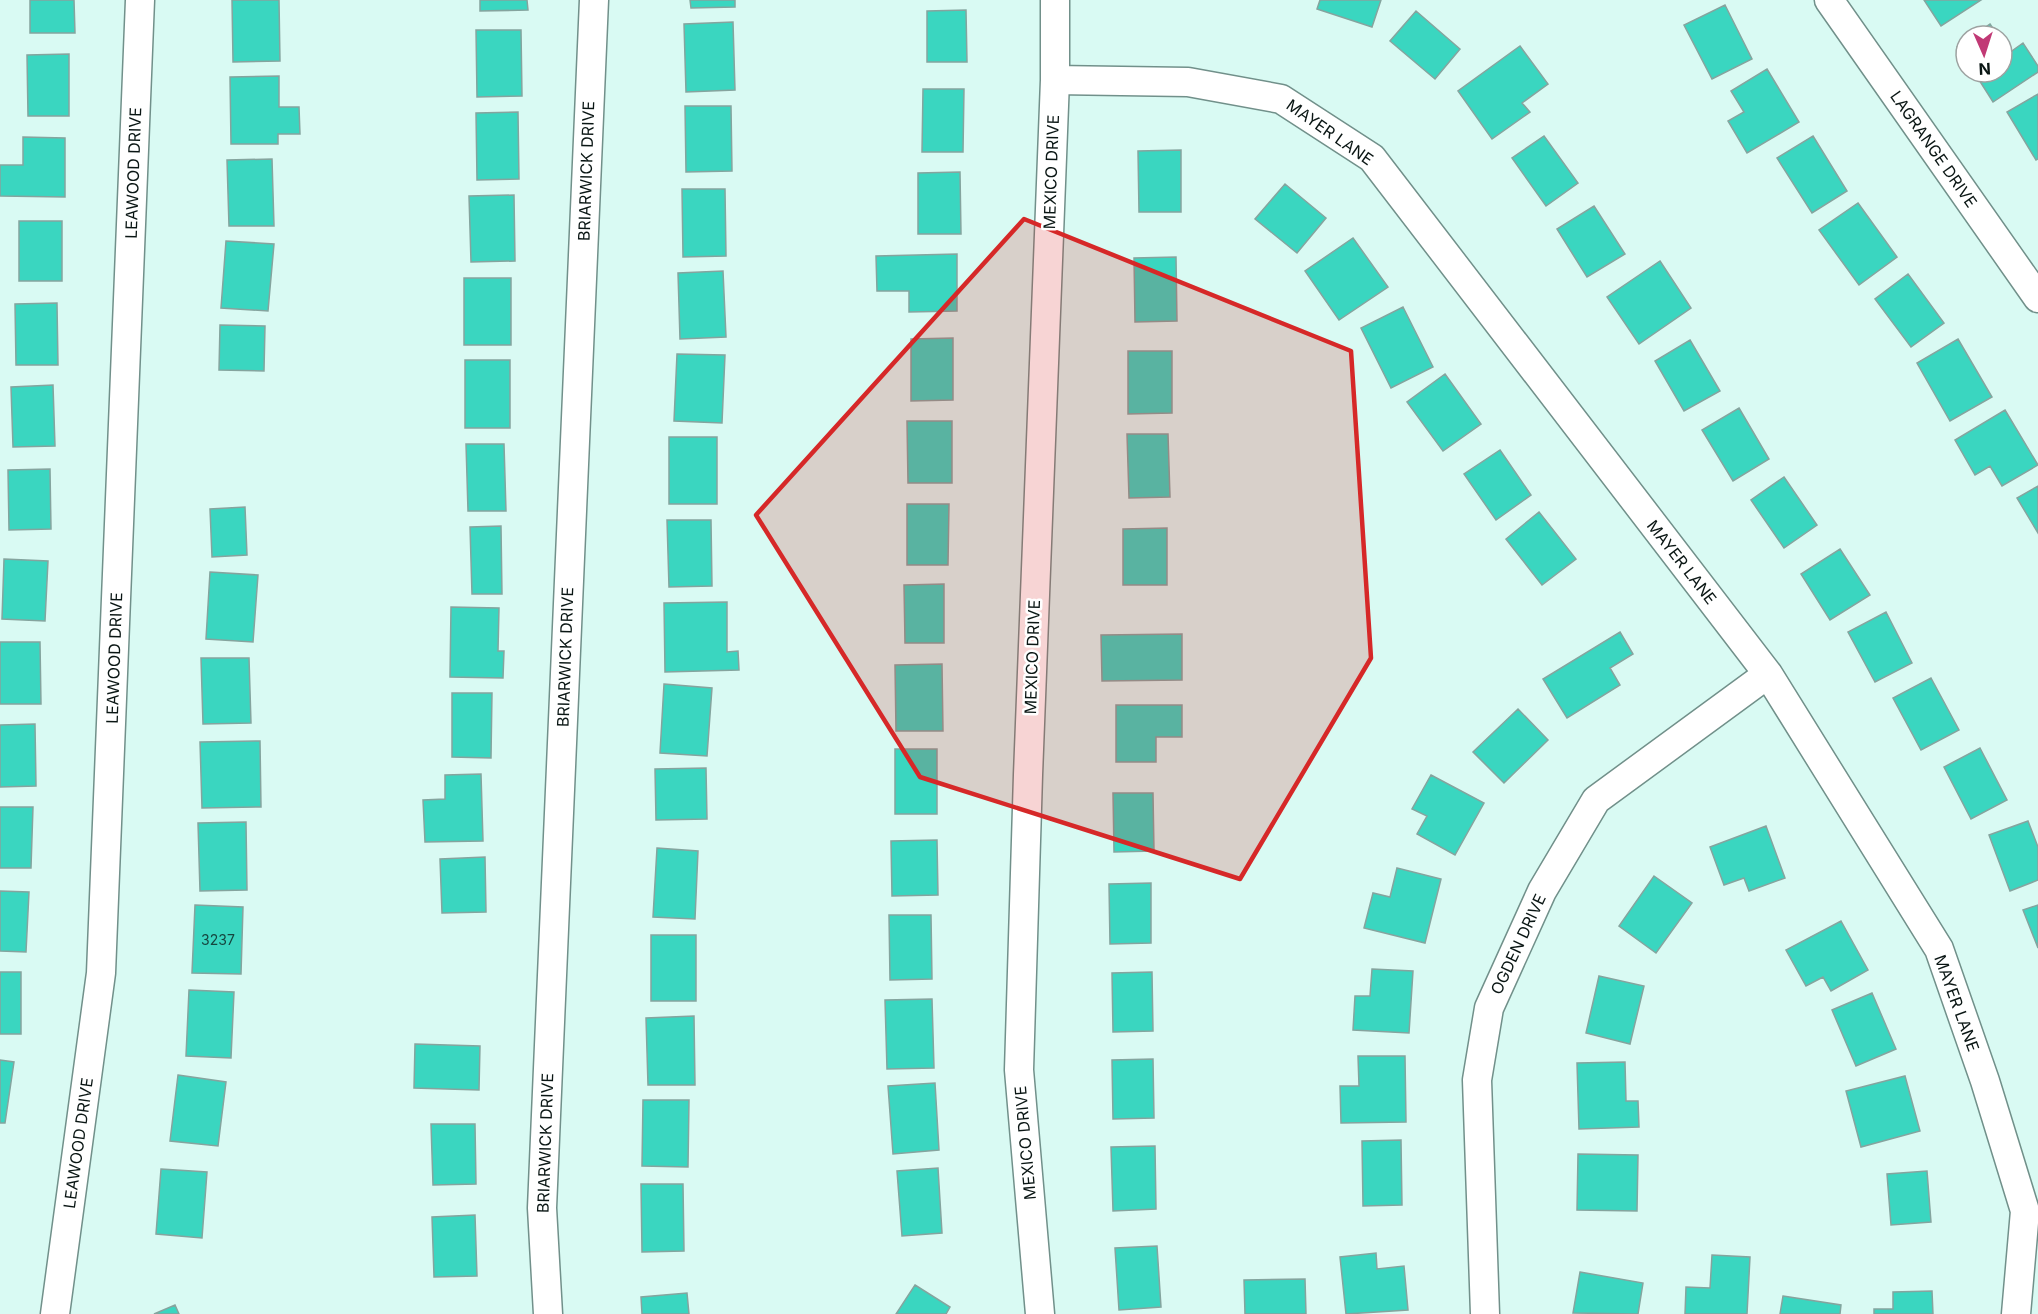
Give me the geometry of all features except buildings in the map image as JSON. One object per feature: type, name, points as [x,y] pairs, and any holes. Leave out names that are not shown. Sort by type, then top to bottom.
[{"type":"street","name":"LEAWOOD DRIVE","points":[[55,1314],[101,973],[140,0]]},
{"type":"street","name":"BRIARWICK DRIVE","points":[[548,1314],[542,1208],[594,0]]},
{"type":"street","name":"MEXICO DRIVE","points":[[1040,1314],[1018,1070],[1055,80],[1055,0]]},
{"type":"street","name":"LAGRANGE DRIVE","points":[[1829,0],[2038,298]]},
{"type":"street","name":"MAYER LANE","points":[[1055,80],[1188,82],[1281,99],[1372,158],[1768,674],[1939,949],[1985,1081],[2025,1211],[2016,1314]]},
{"type":"street","name":"OGDEN DRIVE","points":[[1485,1314],[1477,1080],[1489,1008],[1542,891],[1596,800],[1768,674]]},
{"type":"highlighted area","points":[[1024,219],[1351,351],[1371,658],[1240,879],[920,777],[756,515]]}]
